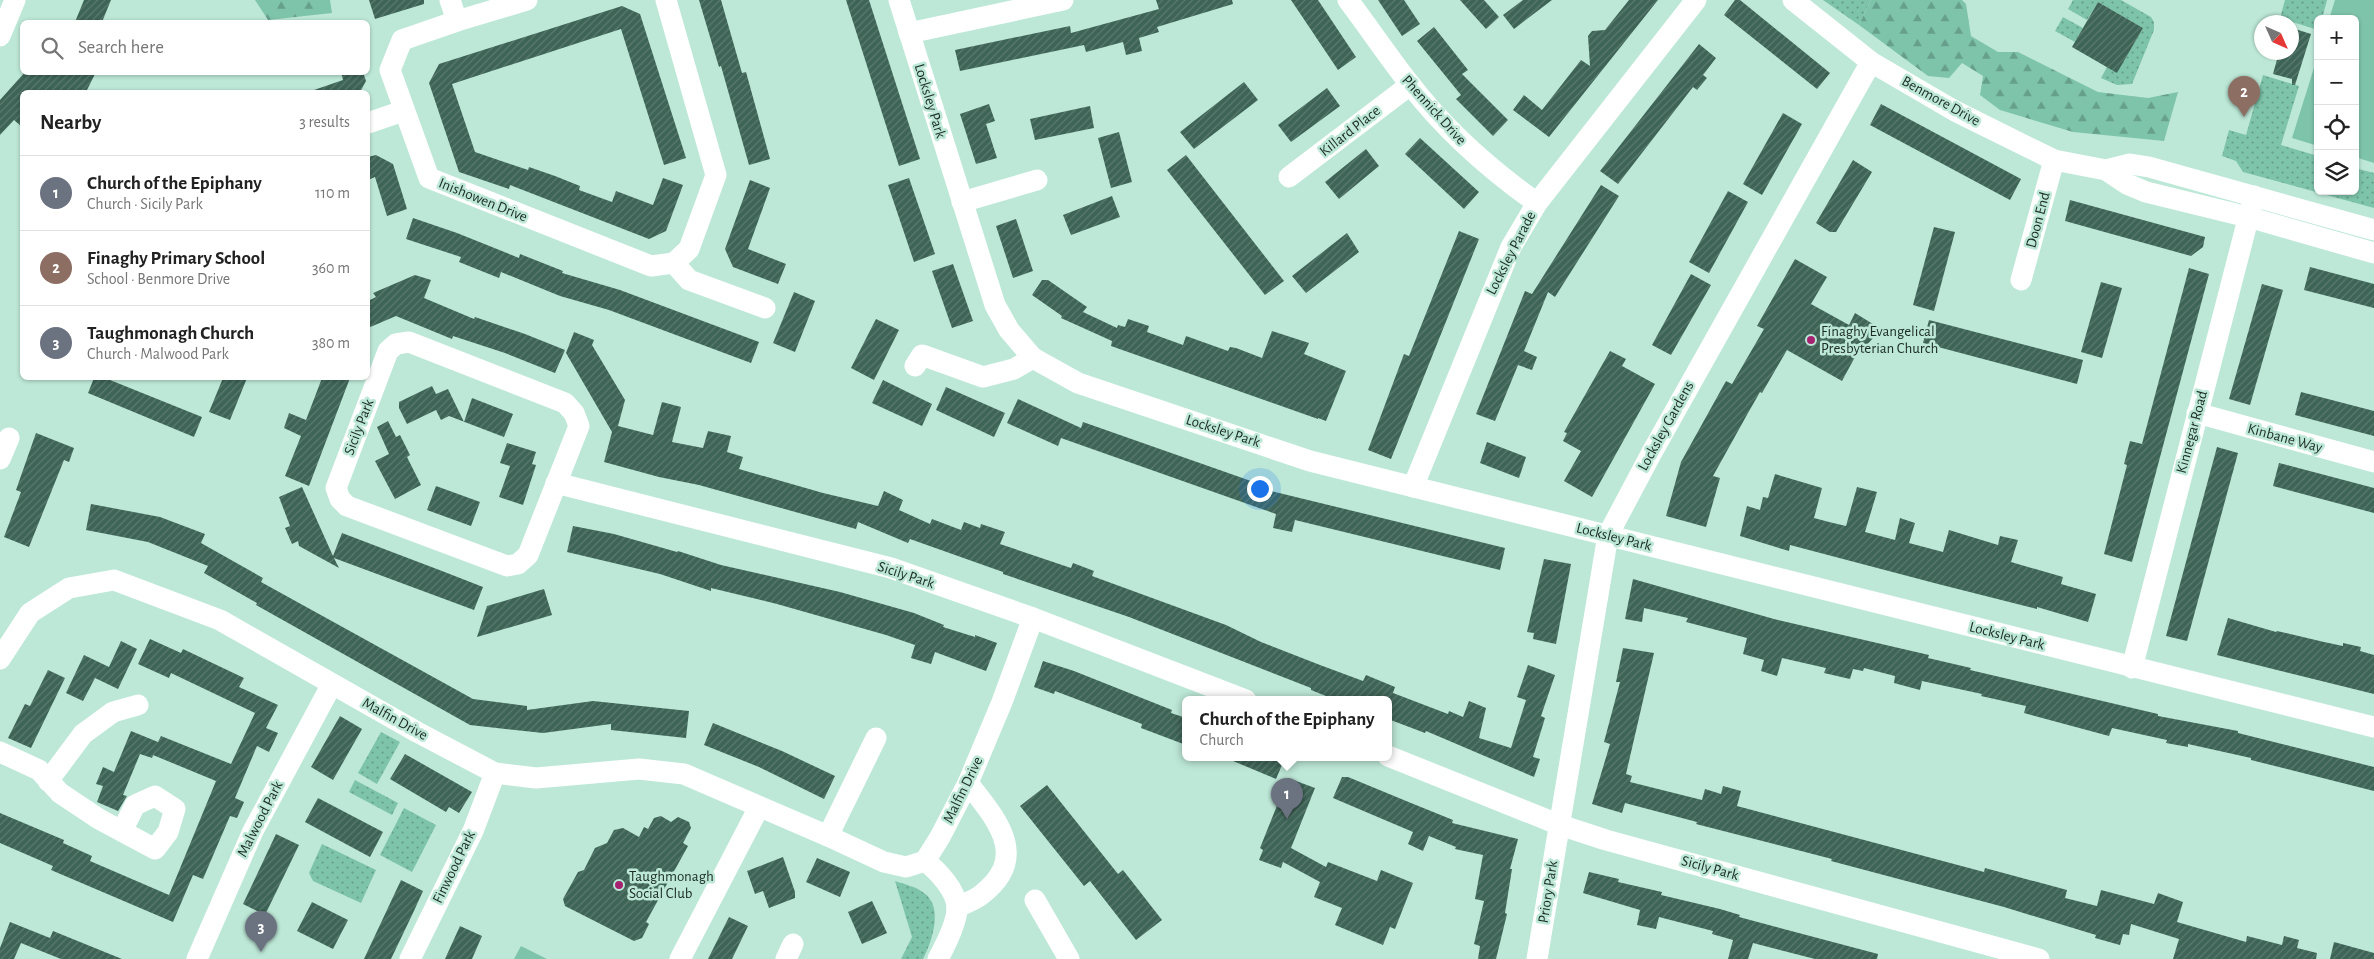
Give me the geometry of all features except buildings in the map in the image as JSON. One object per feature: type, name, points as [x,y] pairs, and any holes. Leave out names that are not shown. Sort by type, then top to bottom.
[{"type":"street","points":[[0,36],[15,0]]},
{"type":"street","points":[[450,0],[457,21]]},
{"type":"street","name":"Inishowen Drive","points":[[527,0],[402,40],[390,70],[403,111],[429,178],[651,266],[674,263]]},
{"type":"street","points":[[666,0],[716,175],[689,249],[674,263],[689,280],[765,308]]},
{"type":"street","name":"Locksley Park","points":[[898,0],[995,304],[1009,330],[1033,358],[1087,386],[1310,461],[2374,728]]},
{"type":"street","points":[[909,33],[1062,0]]},
{"type":"street","name":"Phennick Drive","points":[[1348,0],[1410,85],[1462,142],[1498,175],[1537,203]]},
{"type":"street","name":"Locksley Parade","points":[[1413,487],[1511,247],[1537,203],[1696,0]]},
{"type":"street","name":"Benmore Drive","points":[[1793,0],[1871,62],[1955,111],[2054,160],[2106,170],[2127,184],[2146,192],[2248,217],[2374,253]]},
{"type":"street","name":"Locksley Gardens","points":[[1560,825],[1608,535],[1655,446],[1871,62]]},
{"type":"street","name":"Killard Place","points":[[1289,177],[1410,85]]},
{"type":"street","points":[[370,121],[403,111]]},
{"type":"street","name":"Doon End","points":[[2021,280],[2054,160]]},
{"type":"street","name":"Benmore Drive","points":[[2106,170],[2130,164],[2149,167],[2374,230]]},
{"type":"street","points":[[962,202],[1037,180]]},
{"type":"street","name":"Kinnegar Road","points":[[2132,668],[2254,196]]},
{"type":"street","name":"Sicily Park","points":[[409,342],[565,403],[574,413],[579,426],[556,483],[528,555],[518,564],[507,566],[348,506],[340,499],[336,488],[388,351],[396,344],[409,342]]},
{"type":"street","points":[[915,366],[922,355],[982,377],[1014,369],[1033,358]]},
{"type":"street","name":"Kinbane Way","points":[[2197,413],[2374,462]]},
{"type":"street","points":[[0,459],[9,438]]},
{"type":"street","name":"Sicily Park","points":[[556,483],[891,568],[1033,618],[1236,696]]},
{"type":"street","name":"Malfin Drive","points":[[0,658],[30,613],[69,588],[114,580],[220,620],[495,773],[536,778],[639,769],[684,774],[884,862],[906,867],[925,861],[940,837],[968,782],[1002,702],[1033,618]]},
{"type":"street","name":"Malwood Park","points":[[197,959],[253,831],[332,684]]},
{"type":"street","points":[[48,781],[83,734],[113,712],[138,705]]},
{"type":"street","points":[[828,836],[876,738]]},
{"type":"street","points":[[0,752],[38,770],[60,794],[122,831]]},
{"type":"street","name":"Sicily Park","points":[[1392,758],[1560,825],[1606,840],[2039,959]]},
{"type":"street","name":"Finwood Park","points":[[410,959],[473,830],[495,773]]},
{"type":"street","points":[[957,908],[982,895],[997,878],[1005,864],[1008,847],[1004,835],[968,782]]},
{"type":"street","points":[[680,959],[758,807]]},
{"type":"street","name":"Priory Park","points":[[1537,959],[1560,825]]},
{"type":"street","points":[[925,861],[947,882],[957,908],[943,957]]},
{"type":"street","points":[[1035,900],[1069,959]]},
{"type":"green space","points":[[255,0],[330,0],[332,13],[268,20]]},
{"type":"green space","points":[[1823,0],[1871,0],[1859,25]]},
{"type":"green space","points":[[1871,0],[1962,0],[1966,4],[1971,36],[1998,52],[2018,52],[2098,92],[2148,98],[2178,92],[2164,141],[2073,132],[2000,110],[1980,95],[1983,76],[1962,63],[1949,78],[1928,76],[1859,25]]},
{"type":"green space","points":[[2073,0],[2121,0],[2151,17],[2154,22],[2154,30],[2132,84],[2117,85],[2101,78],[2107,67],[2117,72],[2143,28],[2098,2],[2087,20],[2068,9]]},
{"type":"green space","points":[[2285,0],[2327,0],[2323,15],[2314,15],[2314,29],[2299,24],[2299,15],[2281,15]]},
{"type":"green space","points":[[2335,0],[2374,0],[2374,163],[2359,158],[2359,15],[2330,15]]},
{"type":"green space","points":[[2063,17],[2083,28],[2075,42],[2055,31]]},
{"type":"green space","points":[[2314,68],[2314,145],[2292,138]]},
{"type":"green space","points":[[2263,75],[2299,86],[2281,145],[2314,155],[2314,192],[2243,172],[2236,161],[2222,156],[2229,130],[2246,135]]},
{"type":"green space","points":[[2359,169],[2374,173],[2374,208],[2327,195],[2359,195]]},
{"type":"green space","points":[[381,732],[400,742],[377,784],[358,773]]},
{"type":"green space","points":[[355,780],[398,803],[392,815],[349,792]]},
{"type":"green space","points":[[404,808],[436,825],[412,872],[380,855]]},
{"type":"green space","points":[[322,844],[376,870],[361,903],[313,881],[309,873]]},
{"type":"green space","points":[[895,881],[924,893],[934,907],[933,934],[923,959],[901,959],[912,937]]},
{"type":"green space","points":[[521,946],[547,959],[514,959]]},
{"type":"place","name":"Finaghy Primary School","points":[[2244,117]]},
{"type":"place","name":"Finaghy Evangelical Presbyterian Church","points":[[1811,340]]},
{"type":"place","name":"Church of the Epiphany","points":[[1287,819]]},
{"type":"place","name":"Taughmonagh Social Club","points":[[619,885]]},
{"type":"place","name":"Taughmonagh Church","points":[[261,952]]}]
